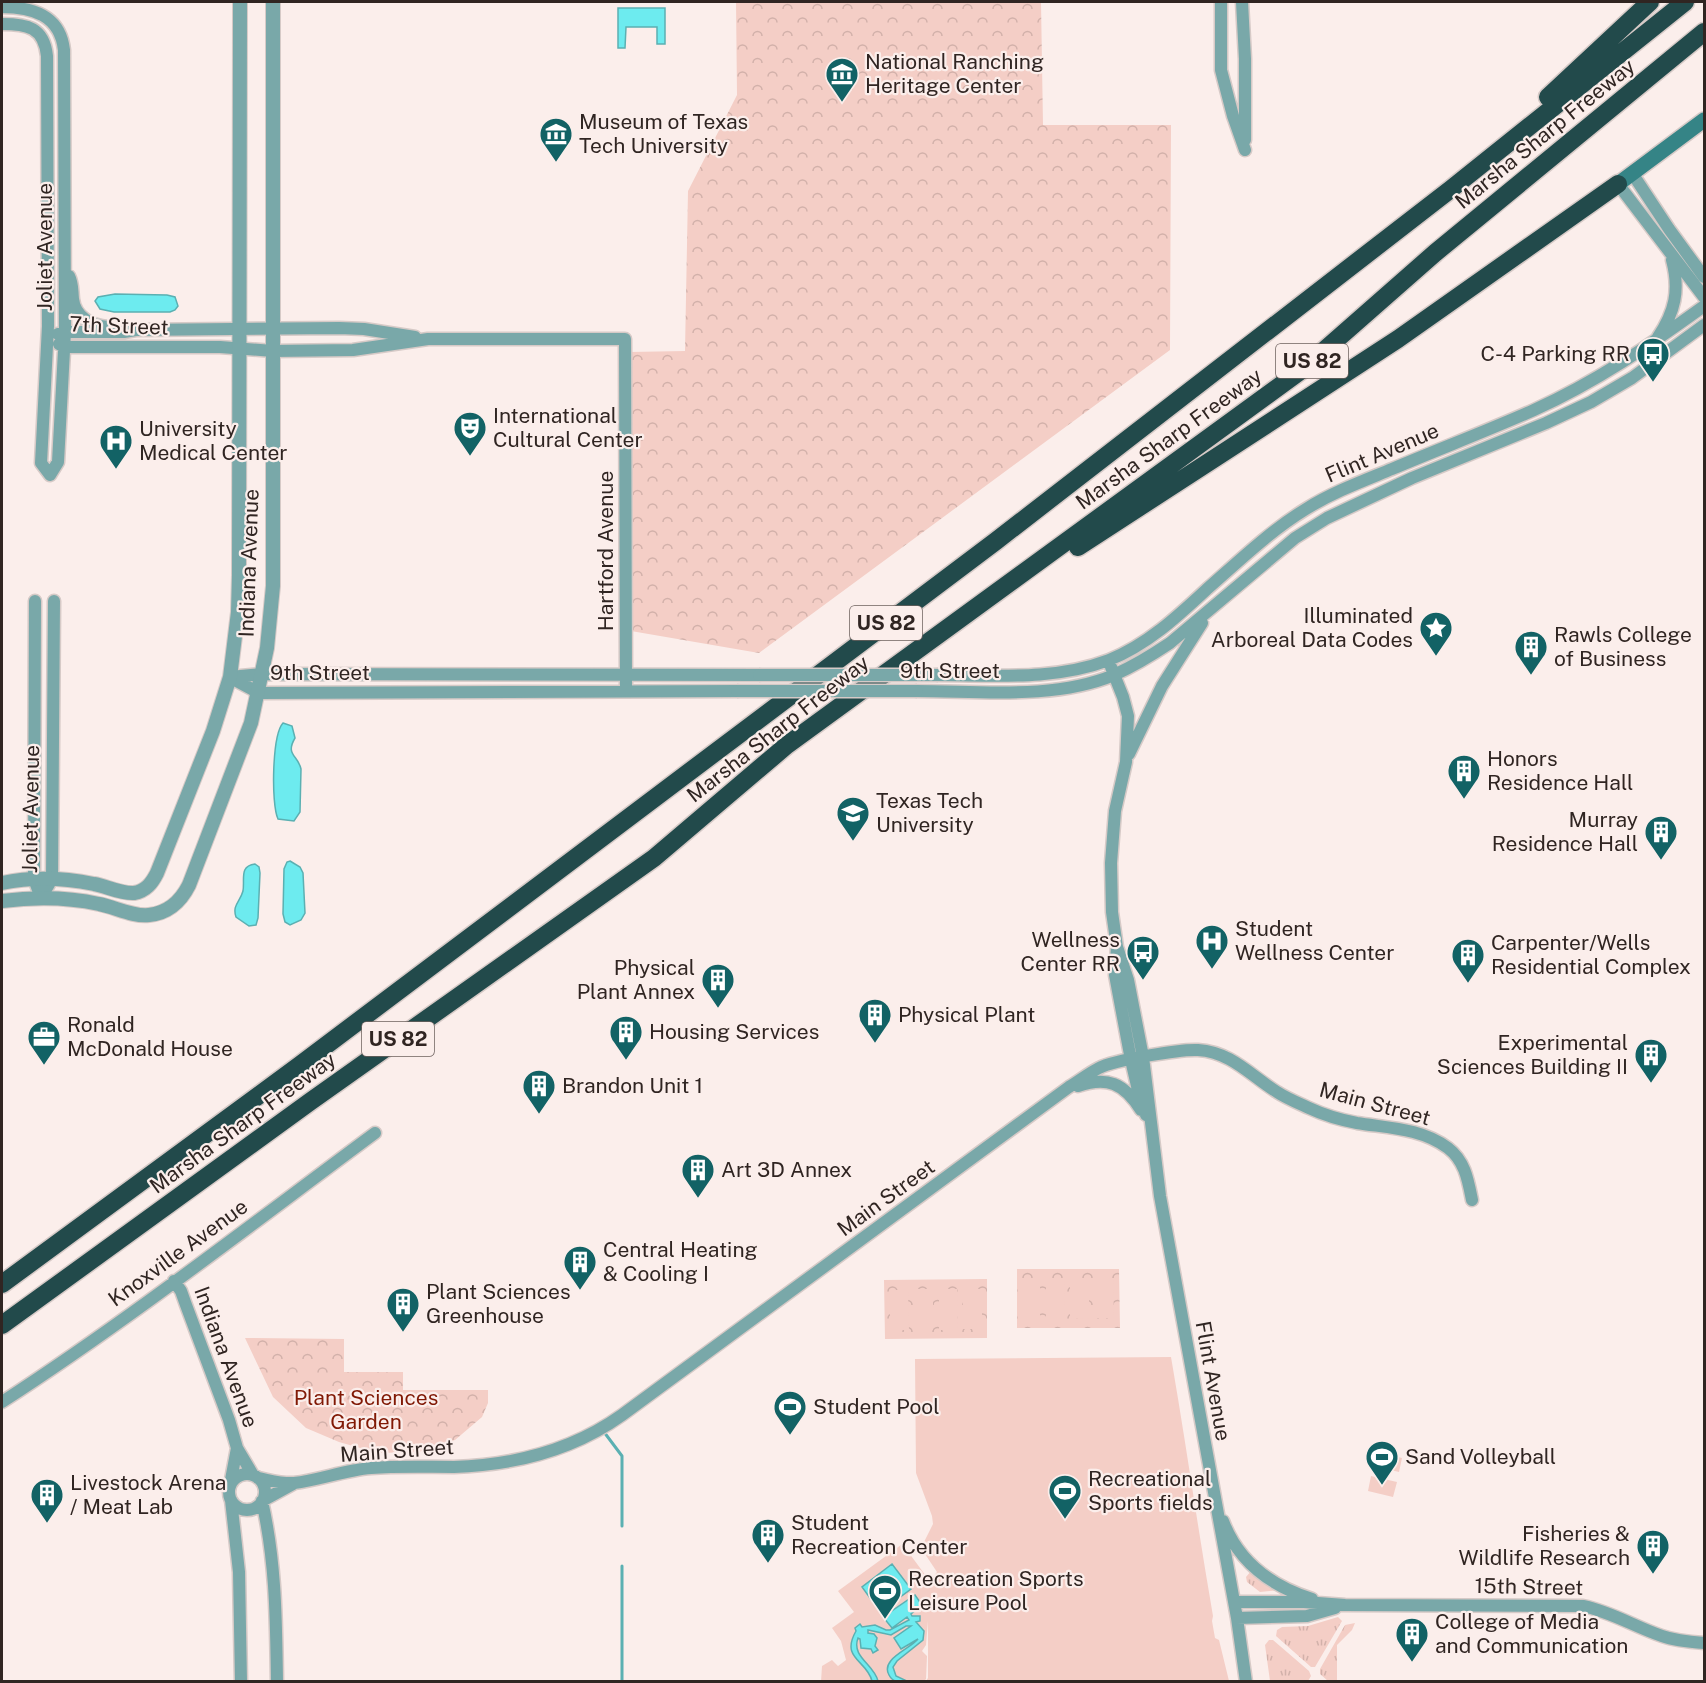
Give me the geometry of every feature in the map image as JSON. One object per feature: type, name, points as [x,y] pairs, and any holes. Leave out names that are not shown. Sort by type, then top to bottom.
[{"type":"highway","points":[[1451,189],[1650,2]]},
{"type":"highway","name":"Marsha Sharp Freeway","points":[[2,1284],[300,1065],[996,541],[1451,189],[1685,2]]},
{"type":"highway","name":"Marsha Sharp Freeway","points":[[2,1325],[311,1101],[654,858],[788,745],[1303,369],[1435,253],[1704,32]]},
{"type":"highway","points":[[899,664],[927,654],[1046,568],[1398,339],[1618,184]]},
{"type":"main road","points":[[1618,184],[1704,120]]},
{"type":"street","name":"Indiana Avenue","points":[[52,879],[93,884],[129,892],[142,890],[150,885],[157,873],[213,731],[230,677],[239,603],[240,2]]},
{"type":"street","name":"Indiana Avenue","points":[[41,898],[81,900],[141,915],[154,914],[178,902],[189,885],[241,750],[259,693],[271,618],[273,585],[273,2]]},
{"type":"street","points":[[1221,2],[1221,70],[1245,150],[1245,59],[1242,2]]},
{"type":"street","name":"Joliet Avenue","points":[[2,7],[33,10],[48,20],[61,36],[64,50],[65,332],[58,462],[50,475],[41,463],[48,337],[46,46],[39,34],[25,26],[2,24]]},
{"type":"street","points":[[1632,172],[1704,277]]},
{"type":"street","points":[[1618,184],[1704,297]]},
{"type":"street","points":[[1655,342],[1670,317],[1676,300],[1676,281],[1671,253]]},
{"type":"street","points":[[65,268],[73,284],[73,302],[85,319],[95,325],[136,330]]},
{"type":"street","name":"Flint Avenue","points":[[1246,1682],[1237,1618],[1160,1197],[1149,1123],[1140,1099],[1137,1059],[1115,975],[1117,947],[1112,912],[1111,863],[1115,811],[1126,762],[1128,716],[1109,660],[1138,645],[1167,625],[1259,544],[1289,520],[1320,500],[1536,409],[1604,375],[1655,342],[1704,306]]},
{"type":"street","name":"Flint Avenue","points":[[1113,675],[1170,643],[1295,538],[1327,518],[1412,478],[1591,402],[1632,378],[1704,324]]},
{"type":"street","name":"7th Street","points":[[48,337],[65,332],[273,328],[364,329],[428,339]]},
{"type":"street","name":"7th Street","points":[[48,337],[64,347],[220,347],[273,351],[353,350],[428,339],[625,339]]},
{"type":"street","name":"Hartford Avenue","points":[[625,339],[626,691]]},
{"type":"street","name":"Joliet Avenue","points":[[35,601],[34,879],[41,898]]},
{"type":"street","name":"Joliet Avenue","points":[[41,898],[52,879],[54,601]]},
{"type":"street","name":"Flint Avenue","points":[[1126,762],[1162,686],[1213,607]]},
{"type":"street","name":"9th Street","points":[[230,677],[263,674],[626,676],[1048,674],[1084,668],[1109,660]]},
{"type":"street","name":"9th Street","points":[[230,677],[259,693],[1041,690],[1080,685],[1113,675]]},
{"type":"street","points":[[2,883],[52,879]]},
{"type":"street","points":[[2,901],[41,898]]},
{"type":"street","name":"Main Street","points":[[255,1476],[282,1483],[294,1483],[371,1468],[458,1467],[507,1463],[546,1453],[585,1437],[622,1415],[1101,1067],[1183,1051],[1212,1053],[1239,1064],[1277,1092],[1310,1108],[1348,1121],[1406,1130],[1435,1140],[1459,1159],[1465,1170],[1472,1200]]},
{"type":"street","points":[[1065,1091],[1098,1080],[1115,1084],[1135,1101],[1149,1123]]},
{"type":"street","name":"Knoxville Avenue","points":[[2,1402],[174,1281],[375,1133]]},
{"type":"street","name":"Indiana Avenue","points":[[174,1281],[181,1291],[229,1420],[237,1448],[255,1476]]},
{"type":"street","name":"Indiana Avenue","points":[[230,1485],[237,1448]]},
{"type":"street","points":[[231,1500],[245,1510],[256,1507],[262,1501],[265,1493],[264,1487],[255,1476],[242,1475],[233,1480],[230,1485],[229,1495],[239,1572],[241,1682]]},
{"type":"street","name":"Main Street","points":[[262,1501],[294,1483]]},
{"type":"street","points":[[1213,1494],[1230,1535],[1247,1561],[1256,1570],[1289,1591],[1310,1599],[1345,1605]]},
{"type":"street","points":[[262,1501],[272,1548],[275,1582],[277,1682]]},
{"type":"street","name":"15th Street","points":[[1233,1602],[1583,1606],[1603,1610],[1664,1637],[1704,1643]]},
{"type":"street","name":"15th Street","points":[[1237,1618],[1306,1616],[1345,1605]]},
{"type":"green space","name":"National Ranching Heritage Center","points":[[736,2],[1041,2],[1043,125],[1171,125],[1170,350],[759,653],[631,631],[629,352],[685,351],[688,191],[737,95]]},
{"type":"green space","points":[[1017,1269],[1119,1269],[1120,1328],[1017,1328]]},
{"type":"green space","points":[[1070,1278],[1089,1278],[1089,1318],[1070,1319]]},
{"type":"green space","points":[[1095,1278],[1113,1278],[1114,1318],[1095,1318]]},
{"type":"green space","points":[[987,1279],[987,1338],[885,1339],[884,1280]]},
{"type":"green space","points":[[1022,1279],[1040,1279],[1040,1319],[1022,1319]]},
{"type":"green space","points":[[1046,1279],[1064,1279],[1065,1319],[1046,1319]]},
{"type":"green space","points":[[914,1289],[933,1289],[933,1330],[914,1330]]},
{"type":"green space","points":[[939,1289],[957,1289],[958,1330],[939,1330]]},
{"type":"green space","points":[[963,1289],[982,1289],[982,1329],[963,1329]]},
{"type":"green space","points":[[890,1290],[908,1290],[909,1330],[890,1330]]},
{"type":"green space","name":"Plant Sciences Garden","points":[[245,1338],[344,1339],[344,1372],[403,1372],[403,1390],[488,1390],[488,1403],[482,1417],[455,1440],[419,1452],[378,1453],[339,1442],[306,1428],[273,1397]]},
{"type":"green space","name":"Recreational Sports fields","points":[[1171,1357],[1215,1638],[1219,1640],[1229,1681],[926,1681],[928,1678],[928,1621],[926,1645],[922,1651],[927,1656],[924,1681],[821,1682],[822,1666],[832,1660],[838,1666],[846,1660],[841,1641],[832,1628],[854,1612],[838,1591],[901,1545],[926,1576],[923,1578],[927,1587],[937,1572],[921,1548],[933,1524],[916,1473],[915,1359]]},
{"type":"green space","name":"Sand Volleyball","points":[[1377,1452],[1402,1458],[1399,1472],[1374,1466]]},
{"type":"green space","name":"Sand Volleyball","points":[[1371,1476],[1397,1482],[1393,1497],[1368,1491]]},
{"type":"green space","points":[[1251,1571],[1280,1590],[1260,1592],[1247,1582],[1246,1577]]},
{"type":"green space","points":[[1338,1617],[1342,1621],[1315,1667],[1311,1667],[1276,1636],[1277,1630],[1282,1627],[1308,1626]]},
{"type":"green space","points":[[1355,1623],[1352,1630],[1337,1645],[1337,1681],[1328,1681],[1320,1674],[1320,1669],[1345,1625]]},
{"type":"green space","points":[[1269,1640],[1273,1640],[1309,1671],[1311,1676],[1308,1681],[1270,1681],[1265,1645]]},
{"type":"water","points":[[618,8],[665,8],[665,44],[657,44],[657,27],[626,27],[625,48],[618,48]]},
{"type":"water","points":[[115,294],[167,295],[175,297],[178,306],[170,312],[114,312],[100,309],[95,301],[98,297]]},
{"type":"water","points":[[283,723],[292,726],[295,738],[291,748],[301,769],[300,812],[294,821],[278,819],[274,799],[275,755],[279,730]]},
{"type":"water","points":[[290,861],[300,867],[303,873],[305,913],[301,920],[290,925],[285,922],[283,914],[284,869]]},
{"type":"water","points":[[255,864],[259,867],[260,873],[258,918],[256,925],[249,926],[236,917],[235,909],[243,891],[245,870]]},
{"type":"water","points":[[892,1564],[911,1589],[880,1612],[862,1587]]},
{"type":"water","points":[[915,1595],[922,1605],[911,1614],[920,1616],[920,1621],[916,1622],[924,1631],[923,1640],[893,1667],[896,1676],[907,1681],[895,1681],[887,1669],[892,1659],[918,1639],[901,1649],[894,1638],[911,1626],[906,1626],[891,1635],[868,1630],[868,1633],[874,1634],[877,1638],[875,1646],[878,1650],[873,1653],[871,1649],[861,1648],[858,1638],[857,1645],[860,1655],[878,1681],[872,1681],[851,1648],[855,1628],[860,1624],[862,1627],[875,1625],[890,1630],[909,1620],[907,1617],[892,1628],[883,1617]]},
{"type":"waterway","points":[[604,1432],[622,1456],[622,1526]]},
{"type":"waterway","points":[[622,1566],[622,1682]]},
{"type":"place","name":"National Ranching Heritage Center","points":[[842,103]]},
{"type":"place","name":"Museum of Texas Tech University","points":[[556,163]]},
{"type":"place","name":"C-4 Parking RR","points":[[1653,383]]},
{"type":"place","name":"International Cultural Center","points":[[470,457]]},
{"type":"place","name":"University Medical Center","points":[[116,470]]},
{"type":"place","name":"Illuminated Arboreal Data Codes","points":[[1436,657]]},
{"type":"place","name":"Rawls College of Business","points":[[1531,676]]},
{"type":"place","name":"Honors Residence Hall","points":[[1464,800]]},
{"type":"place","name":"Texas Tech University","points":[[853,842]]},
{"type":"place","name":"Murray Residence Hall","points":[[1661,861]]},
{"type":"place","name":"Student Wellness Center","points":[[1212,970]]},
{"type":"place","name":"Wellness Center RR","points":[[1143,981]]},
{"type":"place","name":"Carpenter/Wells Residential Complex","points":[[1468,984]]},
{"type":"place","name":"Physical Plant Annex","points":[[718,1009]]},
{"type":"place","name":"Physical Plant","points":[[875,1044]]},
{"type":"place","name":"Housing Services","points":[[626,1061]]},
{"type":"place","name":"Ronald McDonald House","points":[[44,1066]]},
{"type":"place","name":"Experimental Sciences Building II","points":[[1651,1084]]},
{"type":"place","name":"Brandon Unit 1","points":[[539,1115]]},
{"type":"place","name":"Art 3D Annex","points":[[698,1199]]},
{"type":"place","name":"Central Heating & Cooling I","points":[[580,1291]]},
{"type":"place","name":"Plant Sciences Greenhouse","points":[[403,1333]]},
{"type":"place","name":"Student Pool","points":[[790,1436]]},
{"type":"place","name":"Sand Volleyball","points":[[1382,1486]]},
{"type":"place","name":"Recreational Sports fields","points":[[1065,1520]]},
{"type":"place","name":"Livestock Arena / Meat Lab","points":[[47,1524]]},
{"type":"place","name":"Student Recreation Center","points":[[768,1564]]},
{"type":"place","name":"Fisheries & Wildlife Research","points":[[1653,1575]]},
{"type":"place","name":"Recreation Sports Leisure Pool","points":[[885,1620]]},
{"type":"place","name":"College of Media and Communication","points":[[1412,1663]]}]
